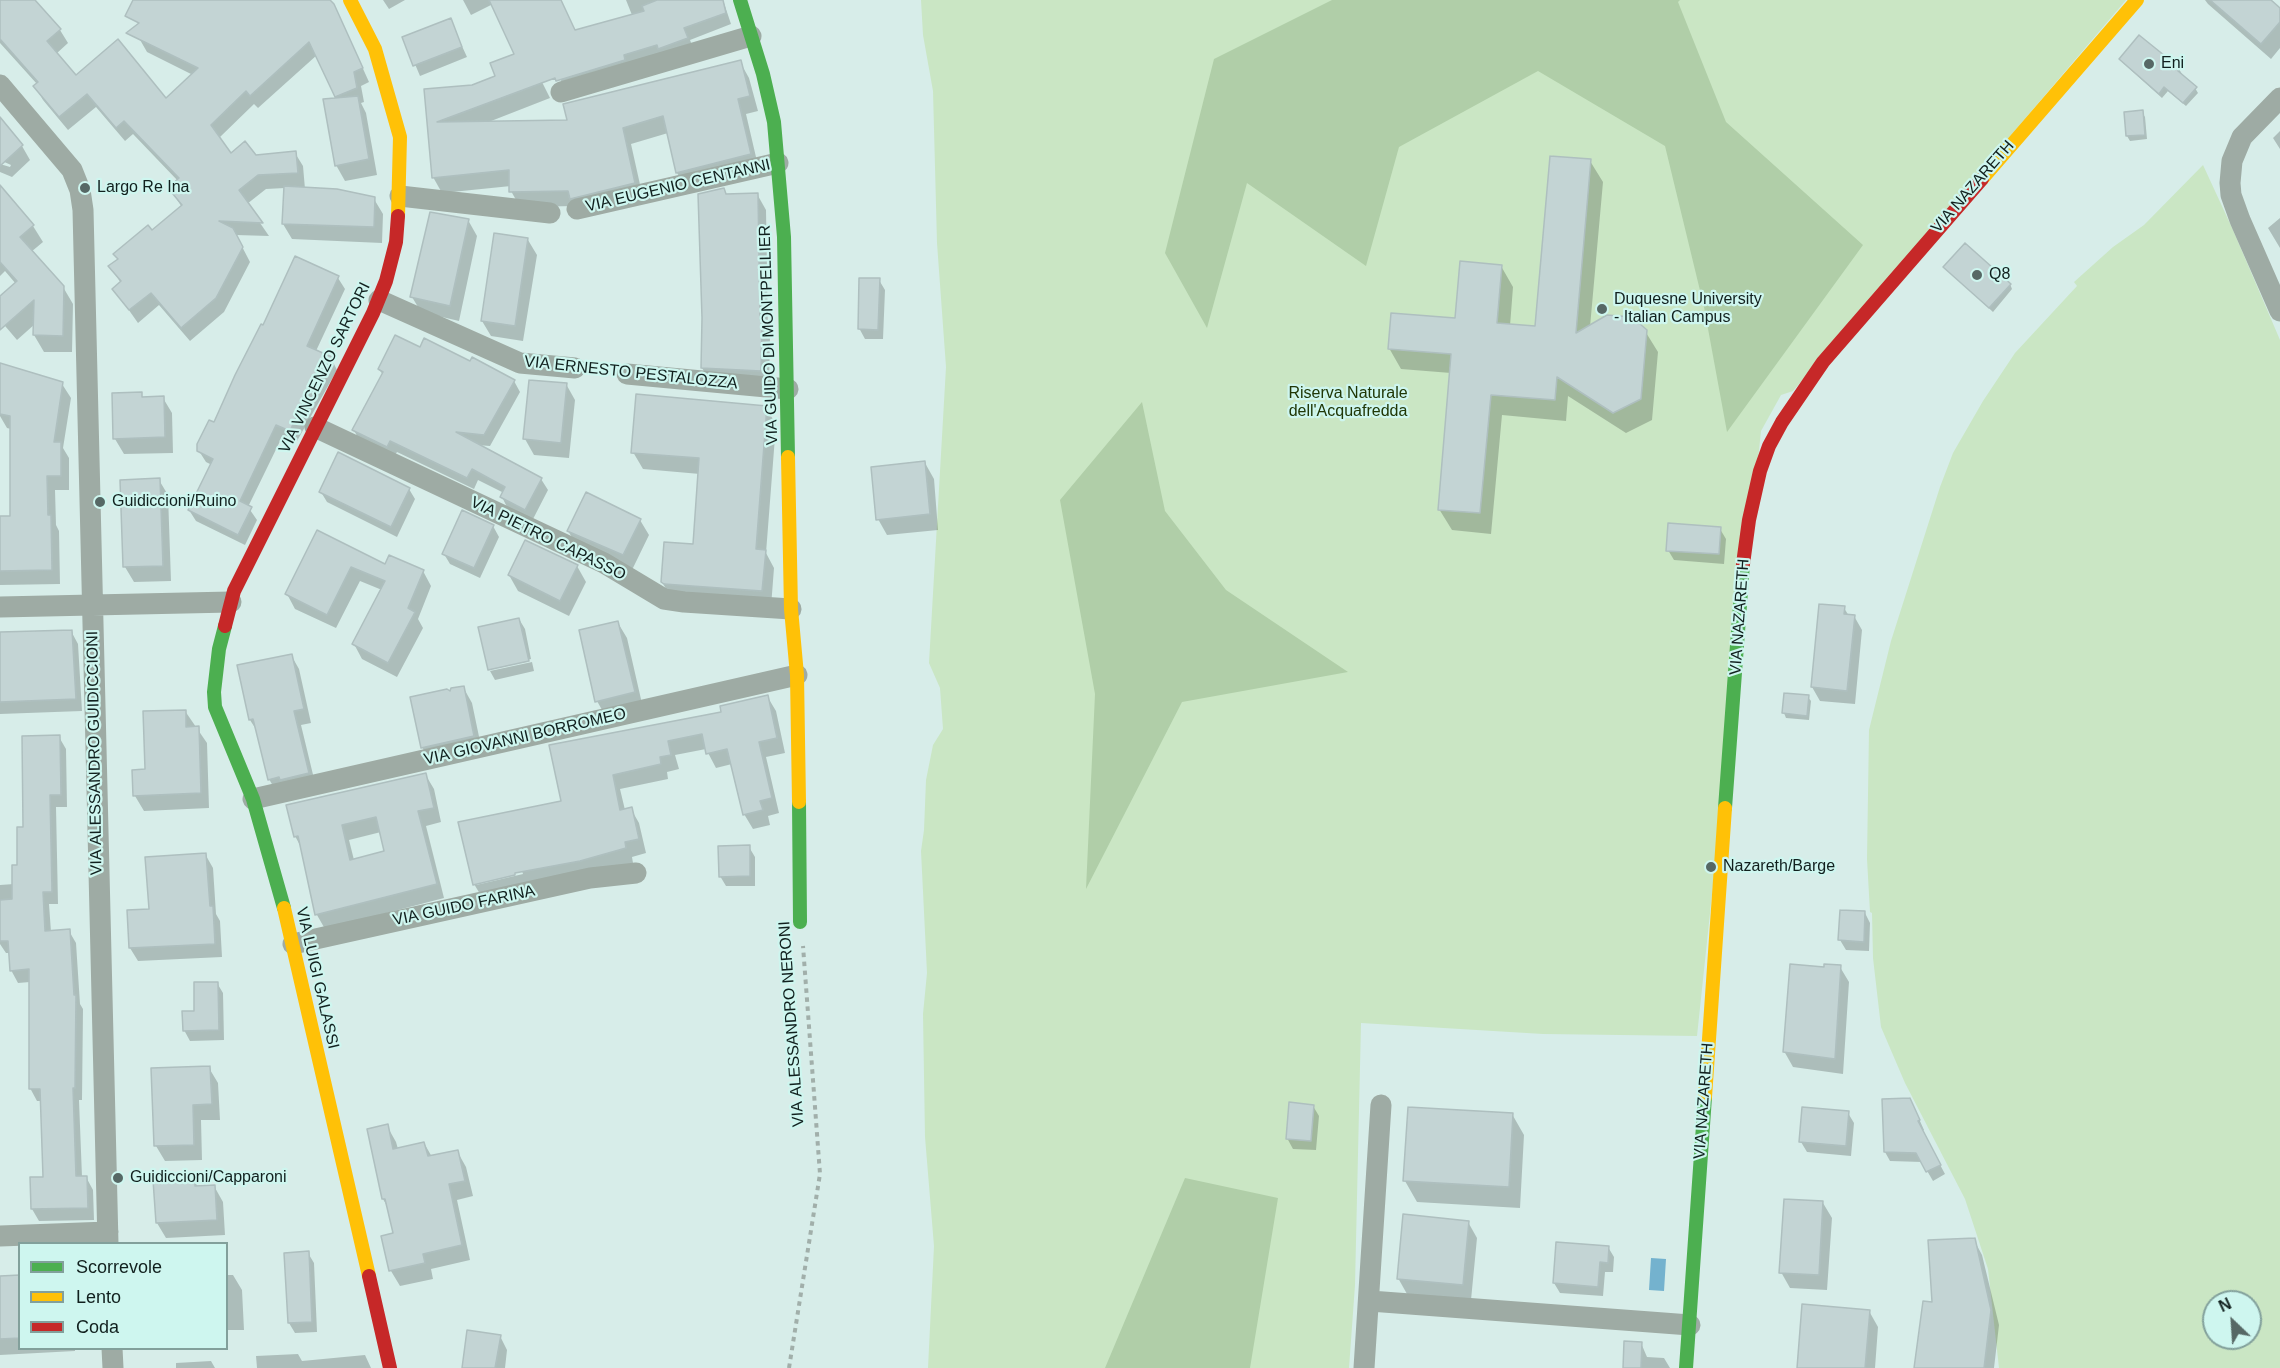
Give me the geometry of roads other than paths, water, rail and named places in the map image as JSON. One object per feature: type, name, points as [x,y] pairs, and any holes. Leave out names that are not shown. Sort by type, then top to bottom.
[{"type":"street","name":"VIA VINCENZO SARTORI","points":[[231,602],[379,300],[396,242],[401,148],[397,123],[375,49],[350,0]]},
{"type":"street","name":"VIA GUIDO DI MONTPELLIER","points":[[740,0],[770,103],[778,163],[784,237],[791,609],[797,675]]},
{"type":"street","name":"VIA NAZARETH","points":[[1686,1368],[1741,578],[1752,505],[1760,471],[1782,422],[1823,362],[2137,0]]},
{"type":"street","points":[[561,92],[751,36]]},
{"type":"street","name":"VIA ALESSANDRO GUIDICCIONI","points":[[0,85],[72,170],[80,190],[83,219],[108,1238]]},
{"type":"street","points":[[2280,98],[2242,137],[2232,161],[2230,173],[2231,195],[2280,311]]},
{"type":"street","name":"VIA EUGENIO CENTANNI","points":[[577,209],[778,163]]},
{"type":"street","points":[[400,196],[550,213]]},
{"type":"street","name":"VIA ERNESTO PESTALOZZA","points":[[379,300],[520,363],[574,368]]},
{"type":"street","name":"VIA ERNESTO PESTALOZZA","points":[[627,374],[788,389]]},
{"type":"street","name":"VIA PIETRO CAPASSO","points":[[315,427],[609,566],[664,599],[791,609]]},
{"type":"street","points":[[0,607],[231,602]]},
{"type":"street","name":"VIA LUIGI GALASSI","points":[[231,602],[215,668],[215,707],[253,799],[264,832],[293,944],[390,1368]]},
{"type":"street","name":"VIA GIOVANNI BORROMEO","points":[[253,799],[797,675]]},
{"type":"street","name":"VIA ALESSANDRO NERONI","points":[[797,675],[800,922]]},
{"type":"street","name":"VIA GUIDO FARINA","points":[[293,944],[590,878],[636,873]]},
{"type":"street","points":[[1364,1368],[1382,1105]]},
{"type":"street","points":[[0,1236],[108,1238]]},
{"type":"street","points":[[1370,1301],[1690,1325]]},
{"type":"street","points":[[112,1350],[113,1368]]},
{"type":"water","points":[[1651,1258],[1666,1259],[1664,1291],[1649,1290]]},
{"type":"place","name":"Eni","points":[[2149,64]]},
{"type":"place","name":"Largo Re Ina","points":[[85,188]]},
{"type":"place","name":"Q8","points":[[1977,275]]},
{"type":"place","name":"Duquesne University - Italian Campus","points":[[1602,309]]},
{"type":"place","name":"Guidiccioni/Ruino","points":[[100,502]]},
{"type":"place","name":"Nazareth/Barge","points":[[1711,867]]},
{"type":"place","name":"Guidiccioni/Capparoni","points":[[118,1178]]},
{"type":"park label","name":"Riserva Naturale dell'Acquafredda","points":[[1348,403]]}]
